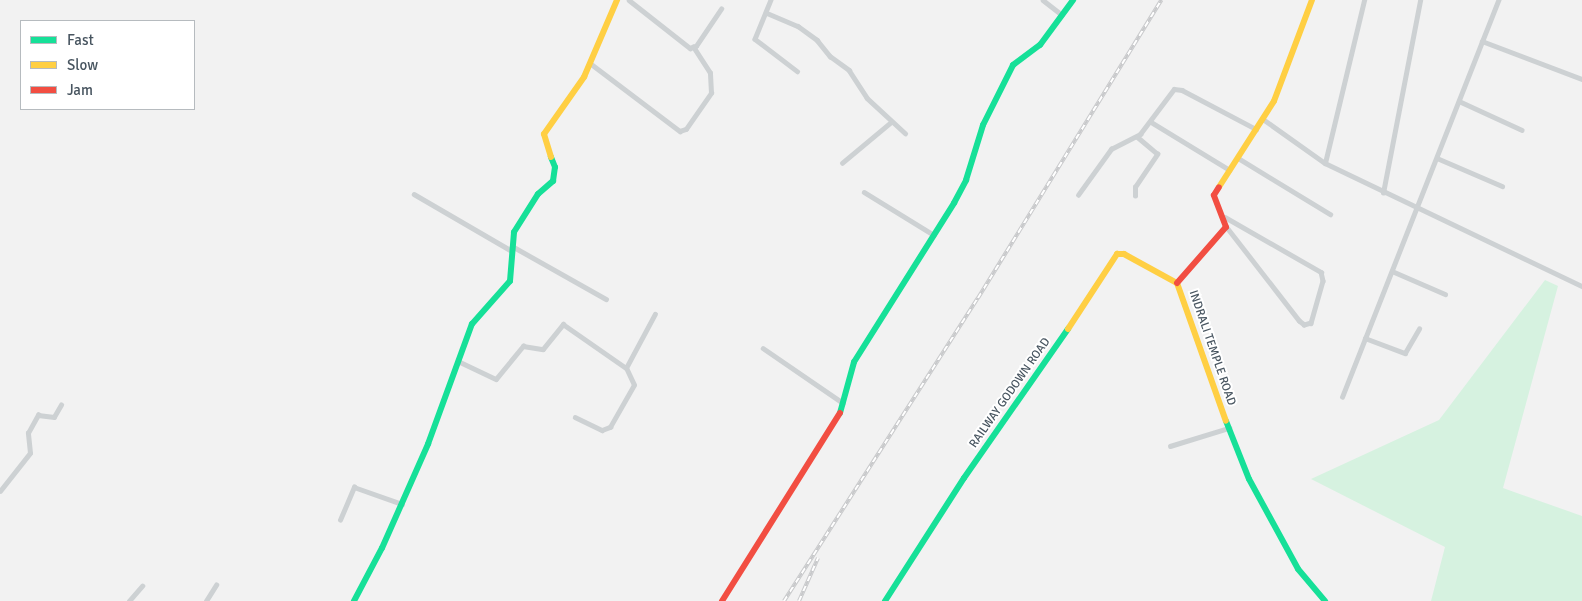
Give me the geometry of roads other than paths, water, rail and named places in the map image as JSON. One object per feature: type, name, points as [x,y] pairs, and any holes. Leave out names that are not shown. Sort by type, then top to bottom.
[{"type":"street","points":[[354,601],[402,504],[428,444],[472,324],[510,281],[514,232],[533,202],[553,181],[555,167],[544,141],[544,134],[584,77],[617,0]]},
{"type":"street","points":[[629,0],[688,47],[694,47]]},
{"type":"street","points":[[772,0],[755,39],[797,71]]},
{"type":"street","points":[[1043,0],[1062,16]]},
{"type":"street","points":[[722,601],[839,416],[854,362],[934,235],[966,180],[984,125],[1013,65],[1040,45],[1073,0]]},
{"type":"street","points":[[1225,217],[1318,269],[1323,281],[1311,323],[1299,321],[1226,227],[1225,217],[1214,195],[1263,119],[1284,80],[1312,0]]},
{"type":"street","points":[[1325,163],[1364,0]]},
{"type":"street","points":[[1383,192],[1420,0]]},
{"type":"street","points":[[1342,397],[1498,0]]},
{"type":"street","points":[[694,47],[721,9]]},
{"type":"street","points":[[767,13],[798,26],[817,40],[830,56],[849,70],[857,88],[891,122],[905,133]]},
{"type":"street","points":[[1482,41],[1582,79]]},
{"type":"street","points":[[590,64],[680,131],[686,129],[711,93],[710,73],[694,47]]},
{"type":"street","points":[[1078,195],[1111,148],[1137,136],[1151,122],[1171,91],[1178,88],[1256,129]]},
{"type":"street","points":[[1459,101],[1522,130]]},
{"type":"street","points":[[1263,119],[1325,163],[1582,286]]},
{"type":"street","points":[[842,163],[891,122]]},
{"type":"street","points":[[1151,122],[1230,170]]},
{"type":"street","points":[[1135,196],[1135,187],[1157,154],[1137,136]]},
{"type":"street","points":[[1238,158],[1330,214]]},
{"type":"street","points":[[1437,158],[1502,186]]},
{"type":"street","points":[[864,192],[934,235]]},
{"type":"street","points":[[414,194],[606,299]]},
{"type":"street","name":"INDRALI TEMPLE ROAD","points":[[1226,227],[1177,283],[1201,357],[1249,479],[1298,569],[1325,601]]},
{"type":"street","name":"RAILWAY GODOWN ROAD","points":[[885,601],[964,478],[1071,326],[1112,257],[1124,254],[1177,283]]},
{"type":"street","points":[[1392,271],[1444,294]]},
{"type":"street","points":[[626,368],[655,314]]},
{"type":"street","points":[[457,361],[496,379],[523,346],[543,349],[563,324],[626,368],[634,385],[610,427],[602,430],[575,417]]},
{"type":"street","points":[[1366,338],[1405,353],[1419,329]]},
{"type":"street","points":[[763,348],[843,403]]},
{"type":"street","points":[[0,491],[30,453],[28,433],[38,415],[54,417],[61,405]]},
{"type":"street","points":[[1170,446],[1229,428]]},
{"type":"street","points":[[340,520],[354,487],[402,504]]},
{"type":"street","points":[[206,601],[216,585]]},
{"type":"street","points":[[129,601],[142,586]]},
{"type":"railway","points":[[784,601],[978,298],[1161,0]]},
{"type":"railway","points":[[799,601],[818,558]]}]
